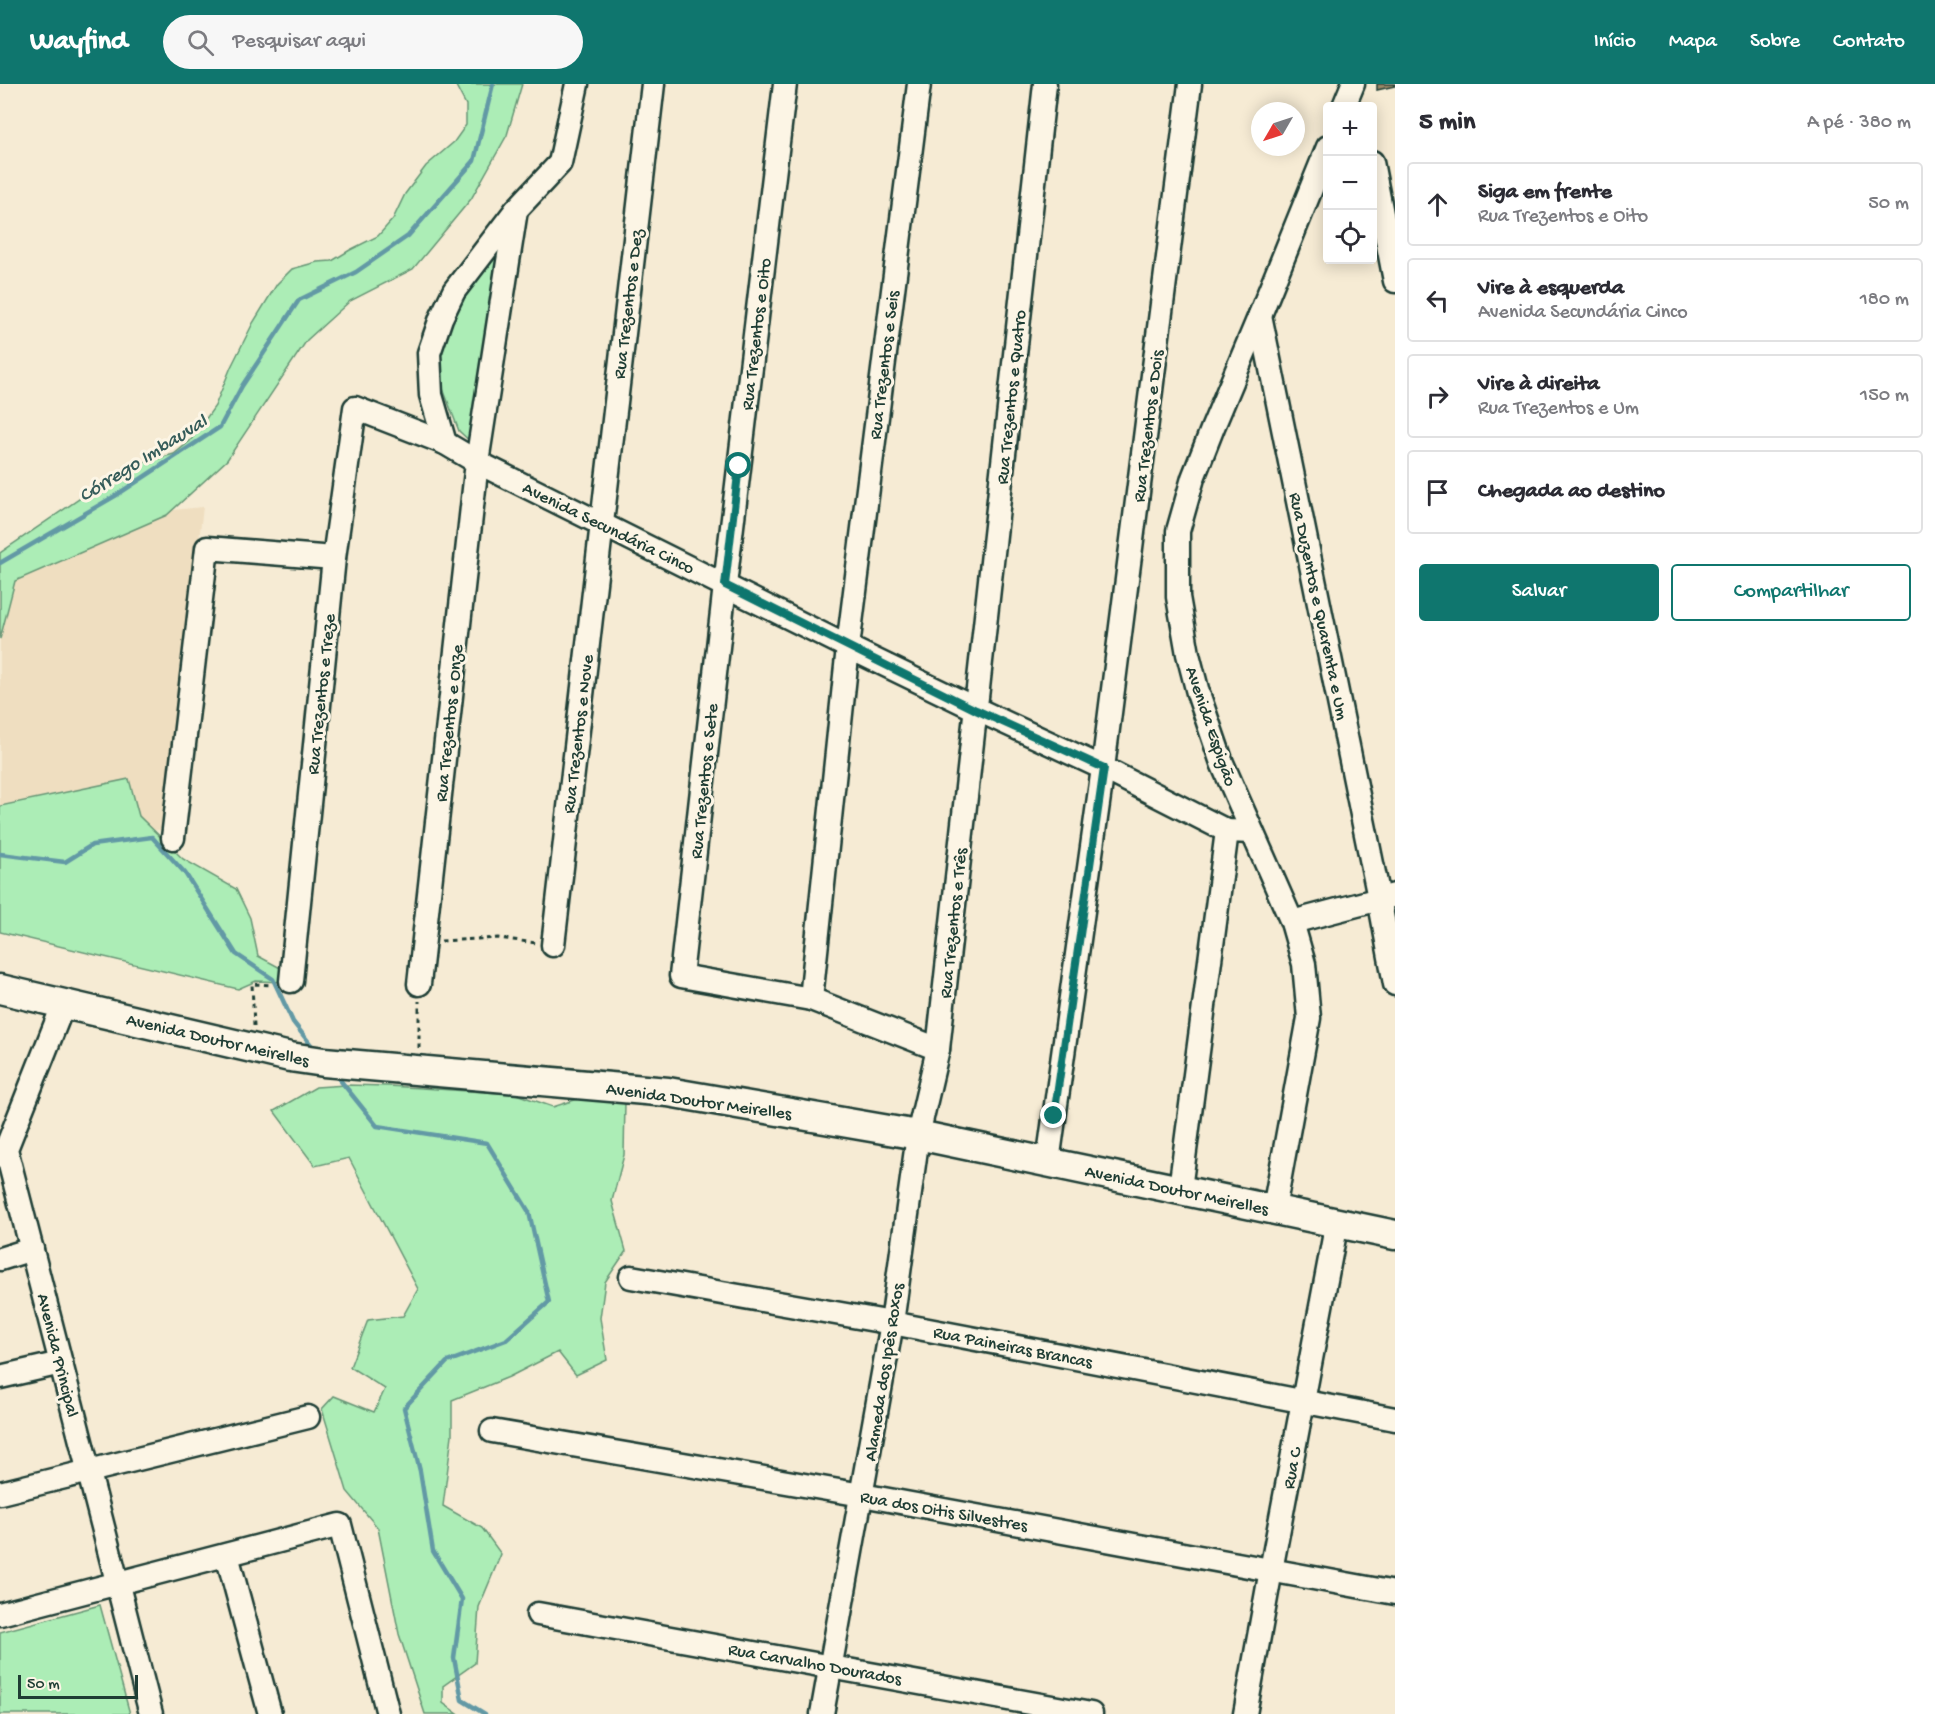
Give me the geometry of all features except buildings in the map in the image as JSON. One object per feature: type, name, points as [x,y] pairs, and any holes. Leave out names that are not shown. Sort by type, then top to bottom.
[{"type":"main road","name":"Avenida Doutor Meirelles","points":[[0,988],[290,1057],[668,1092],[918,1135],[1395,1235]]},
{"type":"street","points":[[445,443],[431,395],[429,353],[441,318],[454,291],[516,210],[560,163],[578,84]]},
{"type":"street","name":"Rua Trezentos e Dez","points":[[601,523],[653,84]]},
{"type":"street","name":"Rua Trezentos e Oito","points":[[725,585],[785,84]]},
{"type":"street","name":"Rua Trezentos e Seis","points":[[811,999],[848,647],[919,84]]},
{"type":"street","name":"Rua Trezentos e Quatro","points":[[976,710],[1045,84]]},
{"type":"street","name":"Rua Trezentos e Dois","points":[[1048,1162],[1104,768],[1190,84]]},
{"type":"street","points":[[1346,102],[1354,84]]},
{"type":"street","points":[[1354,84],[1361,102]]},
{"type":"street","name":"Avenida Espigão","points":[[1274,1209],[1310,1018],[1304,964],[1292,922],[1222,763],[1197,693],[1178,597],[1178,531],[1193,478],[1324,156]]},
{"type":"street","points":[[1377,188],[1395,281]]},
{"type":"street","name":"Rua Trezentos e Onze","points":[[419,984],[477,462],[516,210]]},
{"type":"street","name":"Rua Duzentos e Quarenta e Um","points":[[1260,315],[1387,896],[1395,984]]},
{"type":"street","name":"Avenida Secundária Cinco","points":[[355,408],[445,443],[477,462],[848,647],[976,710],[1104,768],[1227,831],[1252,832]]},
{"type":"street","name":"Rua Trezentos e Treze","points":[[291,981],[333,558],[355,408]]},
{"type":"street","name":"Rua Trezentos e Nove","points":[[553,945],[601,523]]},
{"type":"street","points":[[173,838],[207,548],[333,558]]},
{"type":"street","name":"Rua Trezentos e Sete","points":[[725,585],[681,976],[811,999]]},
{"type":"street","name":"Rua Trezentos e Três","points":[[918,1135],[938,1049],[976,710]]},
{"type":"street","points":[[1180,1189],[1227,831]]},
{"type":"street","points":[[1292,922],[1387,896]]},
{"type":"street","points":[[811,999],[938,1049]]},
{"type":"street","name":"Avenida Principal","points":[[64,1003],[6,1149],[151,1714]]},
{"type":"street","name":"Alameda dos Ipês Roxos","points":[[822,1714],[892,1323],[918,1135]]},
{"type":"street","name":"Rua C","points":[[1245,1714],[1337,1222]]},
{"type":"street","points":[[0,1259],[32,1250]]},
{"type":"street","name":"Rua Paineiras Brancas","points":[[631,1277],[892,1323],[1395,1419]]},
{"type":"street","points":[[0,1377],[61,1363]]},
{"type":"street","points":[[0,1493],[308,1417]]},
{"type":"street","name":"Rua dos Oitis Silvestres","points":[[492,1431],[862,1495],[1395,1593]]},
{"type":"street","points":[[0,1614],[340,1525],[382,1713]]},
{"type":"street","points":[[227,1555],[270,1714]]},
{"type":"street","name":"Rua Carvalho Dourados","points":[[538,1614],[1091,1714]]},
{"type":"path","points":[[423,942],[498,938],[553,945]]},
{"type":"path","points":[[255,1049],[252,984],[264,985]]},
{"type":"path","points":[[418,1070],[419,984]]},
{"type":"shaded area","points":[[203,507],[164,830],[0,834],[0,592],[13,572],[153,512]]},
{"type":"green space","points":[[455,84],[522,84],[507,135],[471,199],[413,269],[350,301],[307,340],[227,460],[167,515],[15,581],[0,639],[0,553],[126,467],[174,454],[190,441],[215,406],[253,323],[277,284],[292,269],[317,262],[332,261],[378,236],[393,219],[405,194],[426,166],[454,142],[466,125],[466,105]]},
{"type":"green space","points":[[507,237],[474,445],[459,431],[442,386],[441,344],[457,303]]},
{"type":"green space","points":[[129,779],[139,816],[183,859],[236,889],[250,918],[258,956],[286,971],[284,982],[256,981],[238,989],[0,932],[0,806]]},
{"type":"green space","points":[[346,1085],[516,1094],[553,1107],[587,1096],[625,1102],[624,1155],[612,1201],[626,1251],[605,1282],[600,1318],[607,1360],[576,1375],[558,1352],[509,1377],[452,1400],[452,1435],[443,1506],[482,1528],[501,1554],[479,1607],[475,1663],[443,1686],[443,1703],[458,1714],[425,1714],[399,1634],[378,1528],[347,1491],[322,1409],[334,1396],[374,1412],[385,1389],[350,1367],[368,1320],[403,1316],[418,1289],[349,1158],[315,1166],[274,1111],[316,1087]]},
{"type":"green space","points":[[100,1605],[130,1714],[0,1714],[0,1632]]},
{"type":"waterway","name":"Córrego Imbauval","points":[[0,563],[115,496],[220,427],[242,386],[299,300],[356,272],[408,236],[474,161],[493,84]]},
{"type":"waterway","name":"Córrego Imbauval","points":[[0,854],[65,862],[92,845],[152,837],[185,873],[236,954],[273,979],[293,1022],[315,1050]]},
{"type":"waterway","name":"Córrego Imbauval","points":[[336,1075],[377,1126],[487,1143],[529,1212],[549,1302],[506,1340],[447,1362],[404,1408],[420,1471],[433,1551],[462,1599],[454,1658],[462,1700],[485,1714]]},
{"type":"route","points":[[739,466],[725,585],[976,710],[1104,768],[1054,1116]]}]
